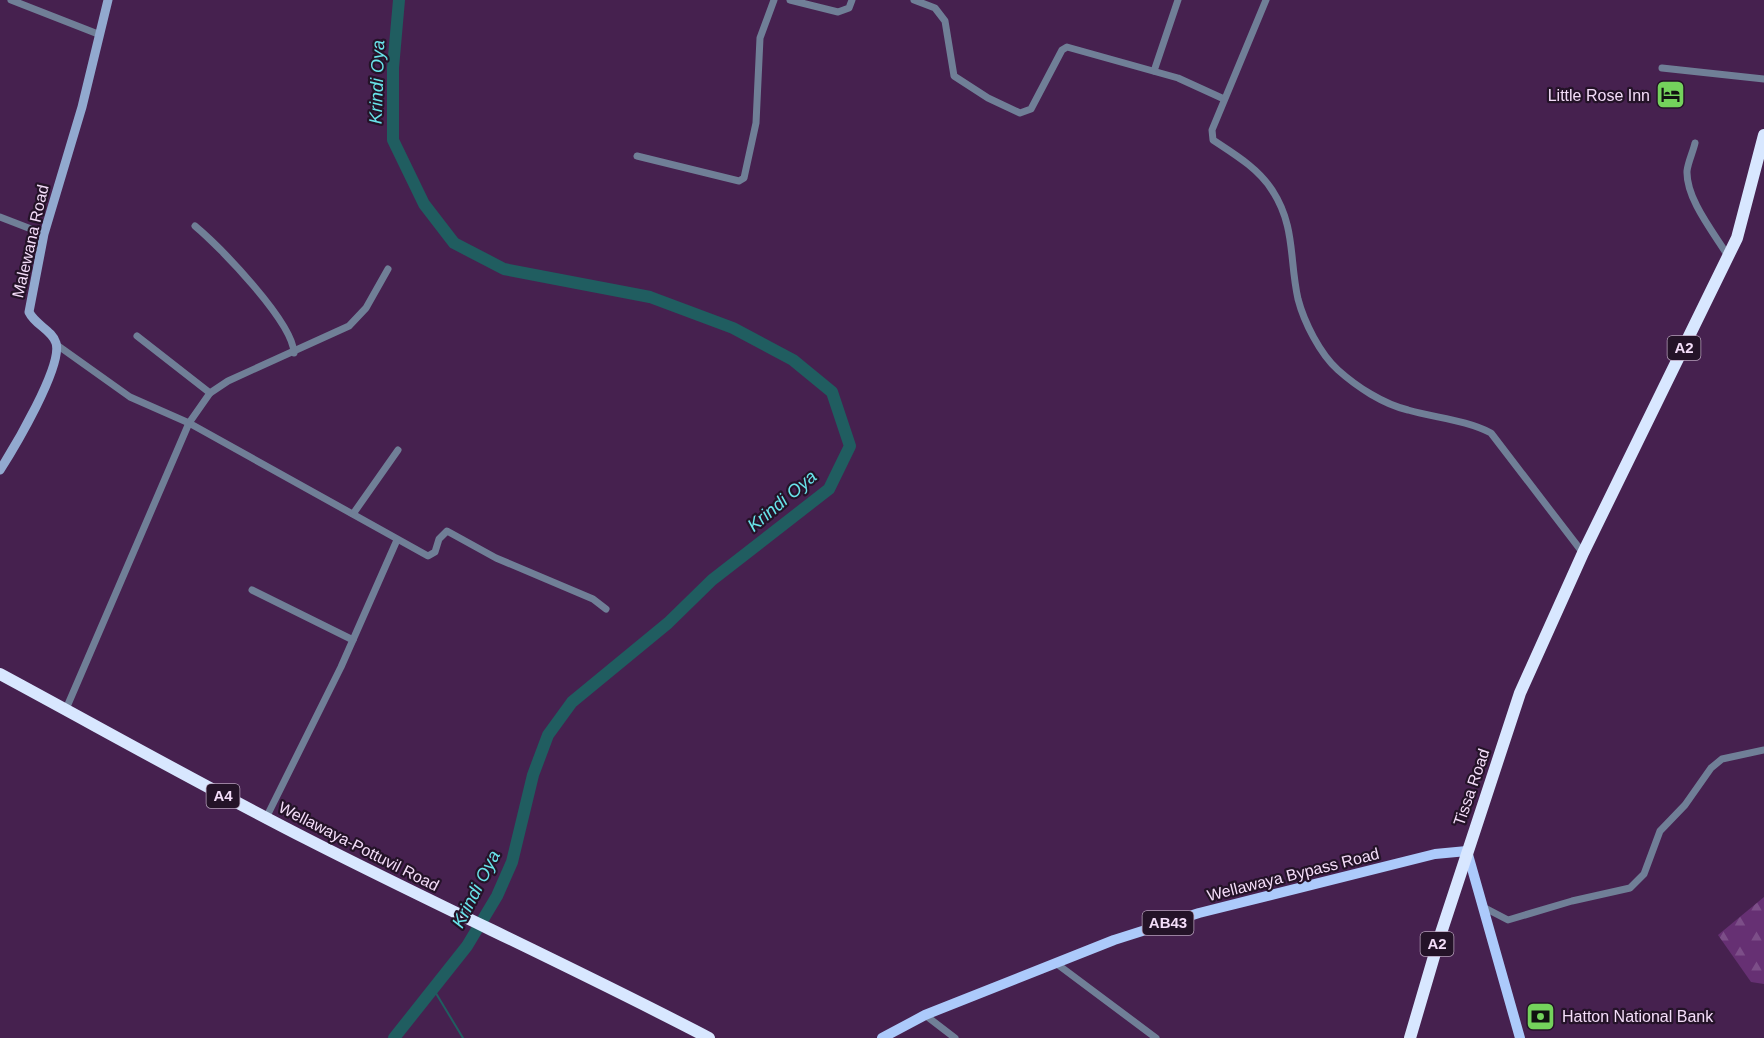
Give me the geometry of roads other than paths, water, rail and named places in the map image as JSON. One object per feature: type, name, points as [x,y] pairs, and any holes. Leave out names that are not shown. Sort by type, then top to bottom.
[{"type":"highway","name":"A2","points":[[1583,553],[1737,238],[1764,135]]},
{"type":"highway","name":"Tissa Road","points":[[1410,1038],[1467,851],[1520,693],[1583,553]]},
{"type":"highway","name":"Wellawaya-Pottuvil Road","points":[[0,674],[266,818],[449,910],[530,947],[709,1038]]},
{"type":"main road","points":[[1467,851],[1520,1038]]},
{"type":"main road","name":"Wellawaya Bypass Road","points":[[882,1038],[925,1015],[1114,940],[1199,913],[1425,857],[1467,851]]},
{"type":"street","points":[[11,0],[98,34]]},
{"type":"street","name":"Malewana Road","points":[[57,345],[52,336],[33,321],[29,312],[44,234],[82,107],[108,0]]},
{"type":"street","points":[[637,156],[739,181],[744,178],[756,123],[760,38],[774,0]]},
{"type":"street","points":[[790,0],[838,12],[849,8],[852,0]]},
{"type":"street","points":[[914,0],[935,8],[945,21],[954,76],[988,98],[1020,113],[1031,109],[1062,50],[1067,47],[1178,78],[1224,99]]},
{"type":"street","points":[[1154,71],[1178,0]]},
{"type":"street","points":[[1266,0],[1212,130],[1213,140],[1253,168],[1271,189],[1286,217],[1292,237],[1298,300],[1316,342],[1336,369],[1372,395],[1406,410],[1478,426],[1491,433],[1583,553]]},
{"type":"street","points":[[1662,68],[1764,79]]},
{"type":"street","points":[[1695,143],[1687,169],[1688,180],[1695,199],[1728,256]]},
{"type":"street","points":[[0,217],[44,234]]},
{"type":"street","points":[[195,226],[219,246],[269,307],[294,343],[294,353]]},
{"type":"street","points":[[66,709],[189,423],[210,393],[228,381],[294,353],[349,326],[366,308],[388,269]]},
{"type":"street","points":[[137,336],[210,393]]},
{"type":"street","points":[[0,470],[26,429],[53,365],[57,345],[130,397],[189,423],[397,540],[431,556],[443,532],[447,531],[496,558],[593,599],[606,609]]},
{"type":"street","points":[[353,514],[398,450]]},
{"type":"street","points":[[266,818],[353,640],[397,540]]},
{"type":"street","points":[[252,590],[353,640]]},
{"type":"street","points":[[1485,908],[1508,920],[1572,901],[1630,888],[1644,874],[1660,831],[1685,805],[1711,768],[1722,759],[1764,750]]},
{"type":"street","points":[[1058,964],[1156,1038]]},
{"type":"street","points":[[925,1015],[955,1038]]},
{"type":"waterway","name":"Krindi Oya","points":[[394,1038],[467,946],[497,896],[512,862],[533,775],[548,735],[572,702],[668,623],[712,580],[829,489],[850,446],[832,392],[793,360],[733,328],[650,297],[504,269],[454,243],[424,204],[393,140],[393,68],[399,0]]},
{"type":"waterway","points":[[434,990],[463,1038]]},
{"type":"place","name":"Little Rose Inn","points":[[1671,95]]},
{"type":"place","name":"Hatton National Bank","points":[[1541,1016]]}]
